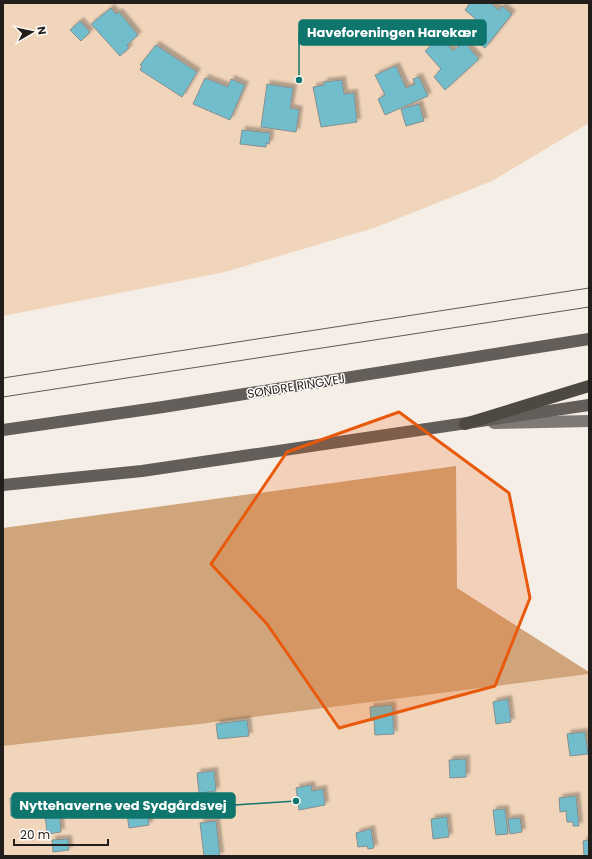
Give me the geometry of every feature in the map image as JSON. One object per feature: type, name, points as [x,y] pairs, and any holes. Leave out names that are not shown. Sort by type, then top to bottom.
[{"type":"highway","points":[[465,424],[589,386]]},
{"type":"main road","name":"SØNDRE RINGVEJ","points":[[3,430],[164,408],[589,339]]},
{"type":"main road","points":[[3,485],[142,471],[589,405]]},
{"type":"street","points":[[465,424],[589,421]]},
{"type":"highlighted area","points":[[399,412],[509,493],[530,598],[495,686],[339,728],[267,624],[211,564],[287,452]]},
{"type":"shaded area","points":[[3,3],[589,3],[589,123],[492,181],[374,228],[225,272],[3,316]]},
{"type":"shaded area","points":[[456,466],[457,588],[589,672],[589,674],[200,724],[3,746],[3,528]]},
{"type":"shaded area","points":[[589,674],[589,856],[3,856],[3,746],[200,724]]},
{"type":"building","points":[[470,3],[490,3],[499,10],[502,6],[512,14],[485,48],[473,39],[484,26],[465,10]]},
{"type":"building","points":[[111,8],[116,14],[119,12],[138,35],[127,45],[129,48],[120,56],[91,24]]},
{"type":"building","points":[[80,21],[90,32],[81,41],[70,30]]},
{"type":"building","points":[[441,37],[453,51],[464,42],[479,59],[445,90],[434,77],[441,69],[425,51]]},
{"type":"building","points":[[156,45],[197,72],[182,97],[140,70],[142,66],[140,65]]},
{"type":"building","points":[[396,66],[406,88],[415,84],[413,79],[419,77],[428,96],[385,115],[378,99],[385,95],[375,75]]},
{"type":"building","points":[[205,78],[228,87],[231,79],[245,85],[230,120],[193,104]]},
{"type":"building","points":[[342,80],[344,94],[354,93],[357,122],[321,127],[313,87],[324,85],[324,82]]},
{"type":"building","points":[[267,84],[293,88],[290,108],[299,110],[296,132],[261,127]]},
{"type":"building","points":[[419,104],[424,121],[406,126],[401,109]]},
{"type":"building","points":[[242,130],[270,133],[269,144],[266,143],[266,147],[240,144]]},
{"type":"building","points":[[508,699],[511,722],[496,724],[493,702]]},
{"type":"building","points":[[392,705],[394,734],[375,735],[374,720],[371,720],[370,707]]},
{"type":"building","points":[[247,720],[249,736],[218,739],[216,724]]},
{"type":"building","points":[[585,732],[588,754],[570,756],[567,734]]},
{"type":"building","points":[[466,759],[466,777],[450,778],[449,760]]},
{"type":"building","points":[[214,771],[216,791],[199,793],[197,773]]},
{"type":"building","points":[[311,785],[312,791],[323,789],[325,805],[299,810],[296,788]]},
{"type":"building","points":[[576,796],[579,826],[573,826],[573,822],[567,822],[566,811],[560,812],[559,798]]},
{"type":"building","points":[[21,797],[23,815],[11,816],[10,798]]},
{"type":"building","points":[[147,809],[149,825],[129,828],[127,814]]},
{"type":"building","points":[[505,809],[508,834],[496,835],[493,810]]},
{"type":"building","points":[[59,811],[61,832],[47,834],[45,813]]},
{"type":"building","points":[[447,817],[449,837],[433,839],[431,819]]},
{"type":"building","points":[[520,818],[522,832],[510,834],[508,819]]},
{"type":"building","points":[[216,821],[220,856],[204,856],[200,823]]},
{"type":"building","points":[[371,829],[374,848],[368,849],[367,846],[358,847],[356,833]]},
{"type":"building","points":[[68,839],[69,850],[53,852],[52,840]]},
{"type":"building","points":[[589,840],[589,856],[584,856],[583,841]]},
{"type":"tram line","points":[[3,378],[589,288]]},
{"type":"tram line","points":[[3,397],[589,307]]},
{"type":"place","name":"Haveforeningen Harekær","points":[[299,80]]},
{"type":"place","name":"Nyttehaverne ved Sydgårdsvej","points":[[296,801]]}]
